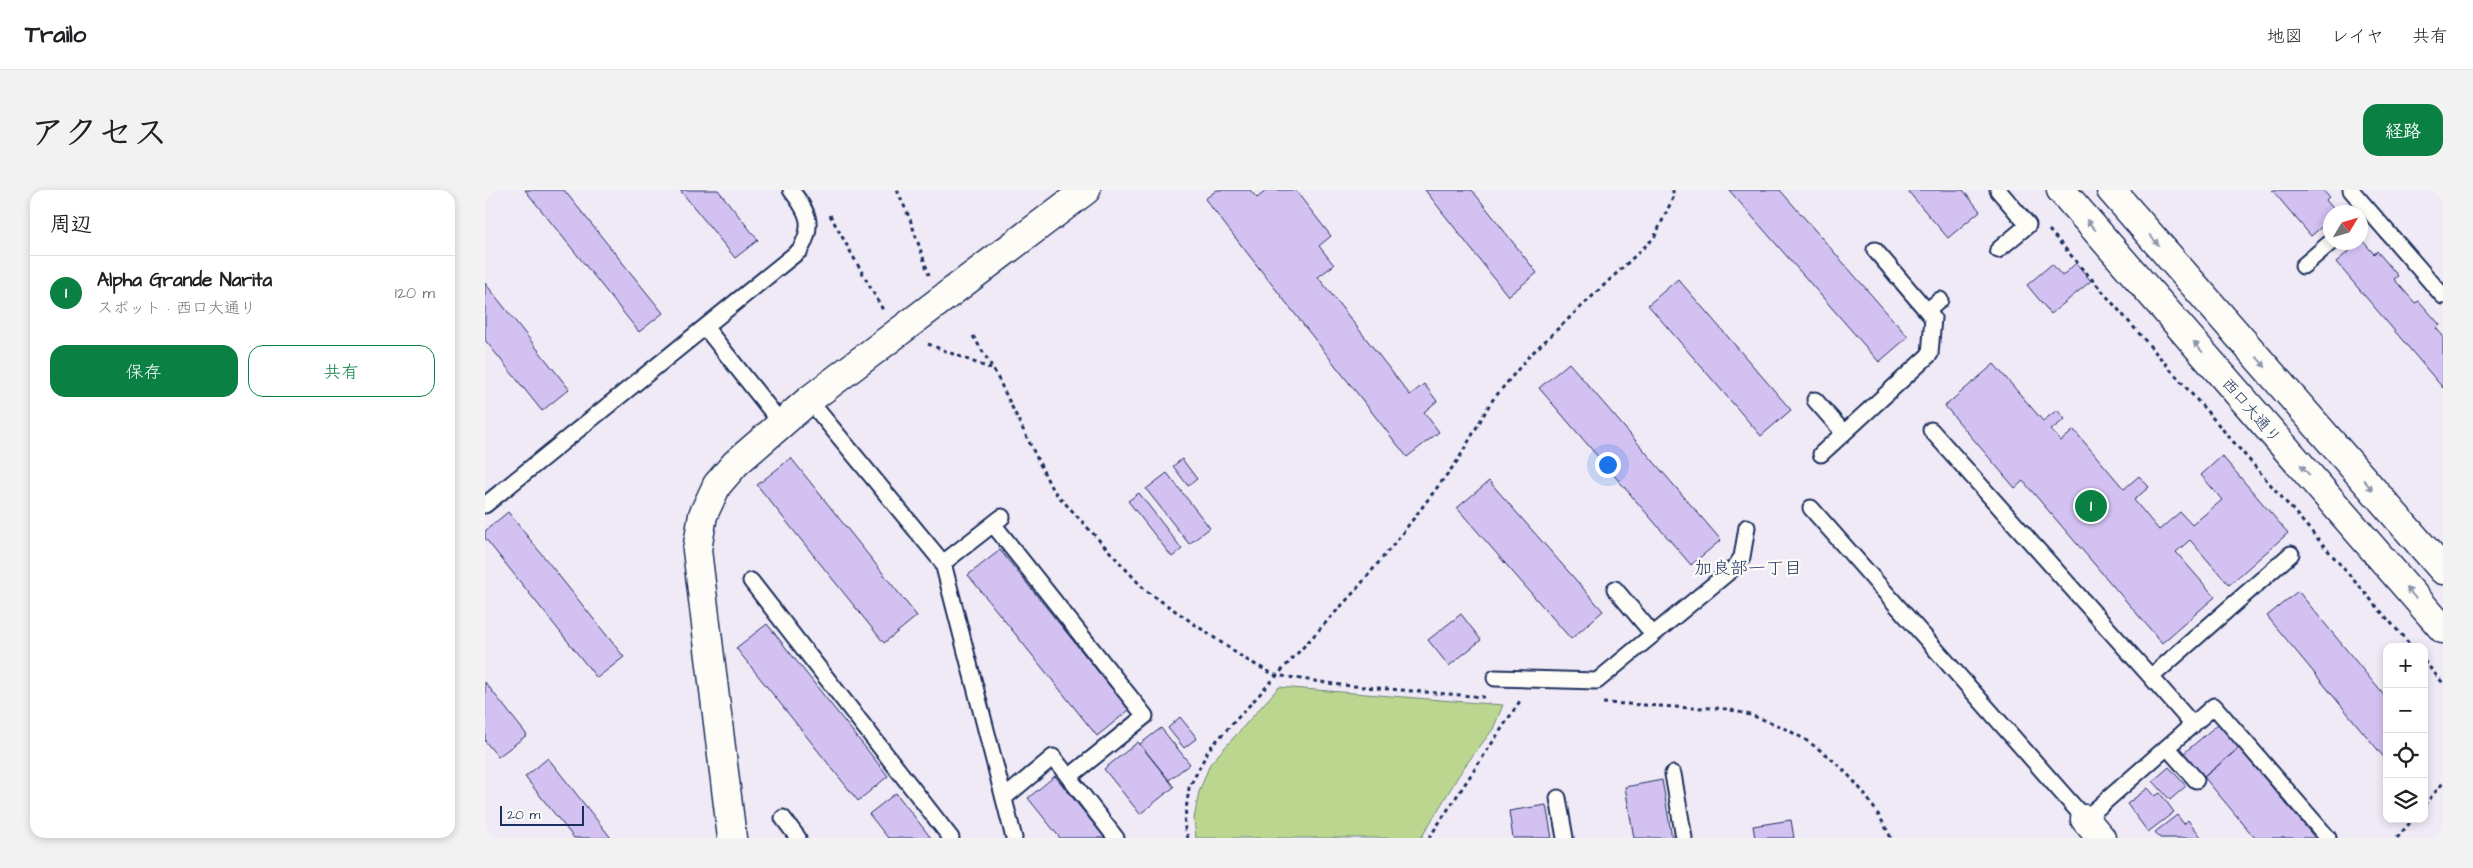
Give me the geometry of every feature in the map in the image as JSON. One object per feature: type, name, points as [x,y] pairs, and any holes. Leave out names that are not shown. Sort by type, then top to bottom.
[{"type":"street","points":[[732,838],[697,550],[703,515],[717,485],[736,463],[809,400],[1086,190]]},
{"type":"street","name":"西口大通り","points":[[2061,190],[2443,630]]},
{"type":"street","points":[[2111,190],[2443,570]]},
{"type":"lane","points":[[485,505],[800,250],[809,235],[809,219],[804,206],[791,190]]},
{"type":"lane","points":[[1998,190],[2028,225],[1998,250]]},
{"type":"lane","points":[[2351,190],[2359,205]]},
{"type":"lane","points":[[2368,217],[2443,296]]},
{"type":"lane","points":[[2303,266],[2323,249]]},
{"type":"lane","points":[[1821,454],[1930,354],[1933,318],[1929,310],[1875,250]]},
{"type":"lane","points":[[1929,310],[1941,300]]},
{"type":"lane","points":[[705,327],[781,423]]},
{"type":"lane","points":[[809,400],[943,563],[1014,838]]},
{"type":"lane","points":[[1815,400],[1844,433]]},
{"type":"lane","points":[[1931,430],[2193,725]]},
{"type":"lane","points":[[1811,508],[2093,828],[2167,747],[2215,706],[2328,838]]},
{"type":"lane","points":[[943,563],[998,520],[1145,716],[1069,777]]},
{"type":"lane","points":[[1495,678],[1597,681],[1736,566],[1743,557],[1747,527]]},
{"type":"lane","points":[[2151,677],[2291,554]]},
{"type":"lane","points":[[751,581],[951,838]]},
{"type":"lane","points":[[1615,589],[1647,627]]},
{"type":"lane","points":[[2167,747],[2196,780]]},
{"type":"lane","points":[[1004,798],[1053,757],[1116,838]]},
{"type":"lane","points":[[1673,774],[1684,838]]},
{"type":"lane","points":[[1558,798],[1565,838]]},
{"type":"lane","points":[[783,818],[798,838]]},
{"type":"path","points":[[897,190],[910,218],[930,278]]},
{"type":"path","points":[[1188,838],[1184,825],[1189,788],[1209,749],[1275,675],[1355,591],[1398,539],[1458,460],[1491,402],[1529,356],[1654,238],[1673,198],[1673,190]]},
{"type":"path","points":[[826,206],[890,322],[899,332],[994,370]]},
{"type":"path","points":[[2046,228],[2408,643]]},
{"type":"path","points":[[973,336],[994,370],[1052,489],[1145,590],[1245,660],[1275,675],[1341,685],[1493,698]]},
{"type":"path","points":[[2428,666],[2443,683]]},
{"type":"path","points":[[1511,699],[1530,700]]},
{"type":"path","points":[[1429,838],[1520,700]]},
{"type":"path","points":[[1599,703],[1729,710],[1774,722],[1813,743],[1839,766],[1882,818],[1891,838]]},
{"type":"path","points":[[2428,800],[2443,783]]},
{"type":"path","points":[[2397,838],[2410,823]]},
{"type":"green space","points":[[1279,687],[1503,705],[1493,729],[1462,770],[1421,838],[1196,838],[1194,819],[1199,792],[1210,764]]},
{"type":"building","points":[[525,190],[564,190],[663,313],[639,332]]},
{"type":"building","points":[[680,190],[718,190],[758,240],[735,258]]},
{"type":"building","points":[[1217,190],[1250,190],[1257,198],[1267,190],[1295,190],[1331,236],[1319,246],[1334,265],[1318,277],[1410,395],[1424,384],[1437,401],[1424,412],[1439,432],[1407,457],[1205,199]]},
{"type":"building","points":[[1425,190],[1472,190],[1537,273],[1508,296]]},
{"type":"building","points":[[1729,190],[1780,190],[1908,337],[1879,362]]},
{"type":"building","points":[[1907,190],[1963,190],[1980,211],[1948,238]]},
{"type":"building","points":[[2272,190],[2323,190],[2329,197],[2326,200],[2330,205],[2323,205],[2323,226],[2311,236]]},
{"type":"building","points":[[2368,247],[2374,254],[2377,251],[2398,276],[2394,279],[2415,303],[2419,301],[2440,325],[2436,328],[2443,336],[2443,388],[2336,262],[2350,250],[2368,250]]},
{"type":"building","points":[[2076,263],[2091,281],[2051,314],[2027,285],[2052,264],[2062,276]]},
{"type":"building","points":[[1678,279],[1791,410],[1761,436],[1648,305]]},
{"type":"building","points":[[485,283],[569,389],[542,411],[485,340]]},
{"type":"building","points":[[1569,363],[1721,540],[1691,565],[1539,388]]},
{"type":"building","points":[[1994,364],[2043,421],[2057,410],[2065,419],[2051,430],[2061,441],[2074,430],[2124,489],[2139,476],[2149,487],[2134,500],[2159,530],[2180,512],[2192,525],[2222,500],[2201,475],[2222,456],[2288,533],[2229,585],[2190,540],[2176,552],[2215,597],[2162,643],[2023,481],[2015,488],[1945,406]]},
{"type":"building","points":[[791,458],[917,616],[884,643],[757,485]]},
{"type":"building","points":[[1182,459],[1197,479],[1188,486],[1173,466]]},
{"type":"building","points":[[1167,473],[1210,528],[1189,544],[1146,489]]},
{"type":"building","points":[[1489,481],[1603,611],[1571,639],[1457,508]]},
{"type":"building","points":[[1139,493],[1182,549],[1172,557],[1128,501]]},
{"type":"building","points":[[508,512],[624,657],[597,678],[485,538],[485,531]]},
{"type":"building","points":[[1000,550],[1129,710],[1097,736],[968,575]]},
{"type":"building","points":[[2298,591],[2383,694],[2383,756],[2267,616]]},
{"type":"building","points":[[1461,614],[1481,640],[1449,666],[1428,640]]},
{"type":"building","points":[[767,624],[888,776],[858,801],[736,648]]},
{"type":"building","points":[[485,682],[527,735],[498,757],[485,741]]},
{"type":"building","points":[[1180,717],[1197,738],[1184,748],[1168,728]]},
{"type":"building","points":[[2218,724],[2239,748],[2204,777],[2184,753]]},
{"type":"building","points":[[1161,728],[1190,764],[1169,780],[1140,744]]},
{"type":"building","points":[[1138,742],[1174,787],[1140,814],[1104,769]]},
{"type":"building","points":[[2239,748],[2315,838],[2255,838],[2204,777]]},
{"type":"building","points":[[548,758],[611,838],[574,838],[525,777]]},
{"type":"building","points":[[2169,767],[2186,786],[2170,800],[2153,781]]},
{"type":"building","points":[[1055,776],[1105,838],[1060,838],[1028,798]]},
{"type":"building","points":[[1662,780],[1672,838],[1634,838],[1625,787]]},
{"type":"building","points":[[2148,788],[2155,796],[2160,793],[2174,812],[2148,832],[2127,804]]},
{"type":"building","points":[[896,793],[931,838],[888,838],[869,814]]},
{"type":"building","points":[[1546,805],[1552,838],[1513,838],[1509,811]]},
{"type":"building","points":[[2177,815],[2184,824],[2188,820],[2202,838],[2160,838],[2155,832]]},
{"type":"building","points":[[1791,820],[1794,838],[1755,838],[1753,826]]},
{"type":"place","name":"Alpha Grande Narita","points":[[2091,506]]},
{"type":"district","name":"加良部一丁目","points":[[1748,568]]}]
